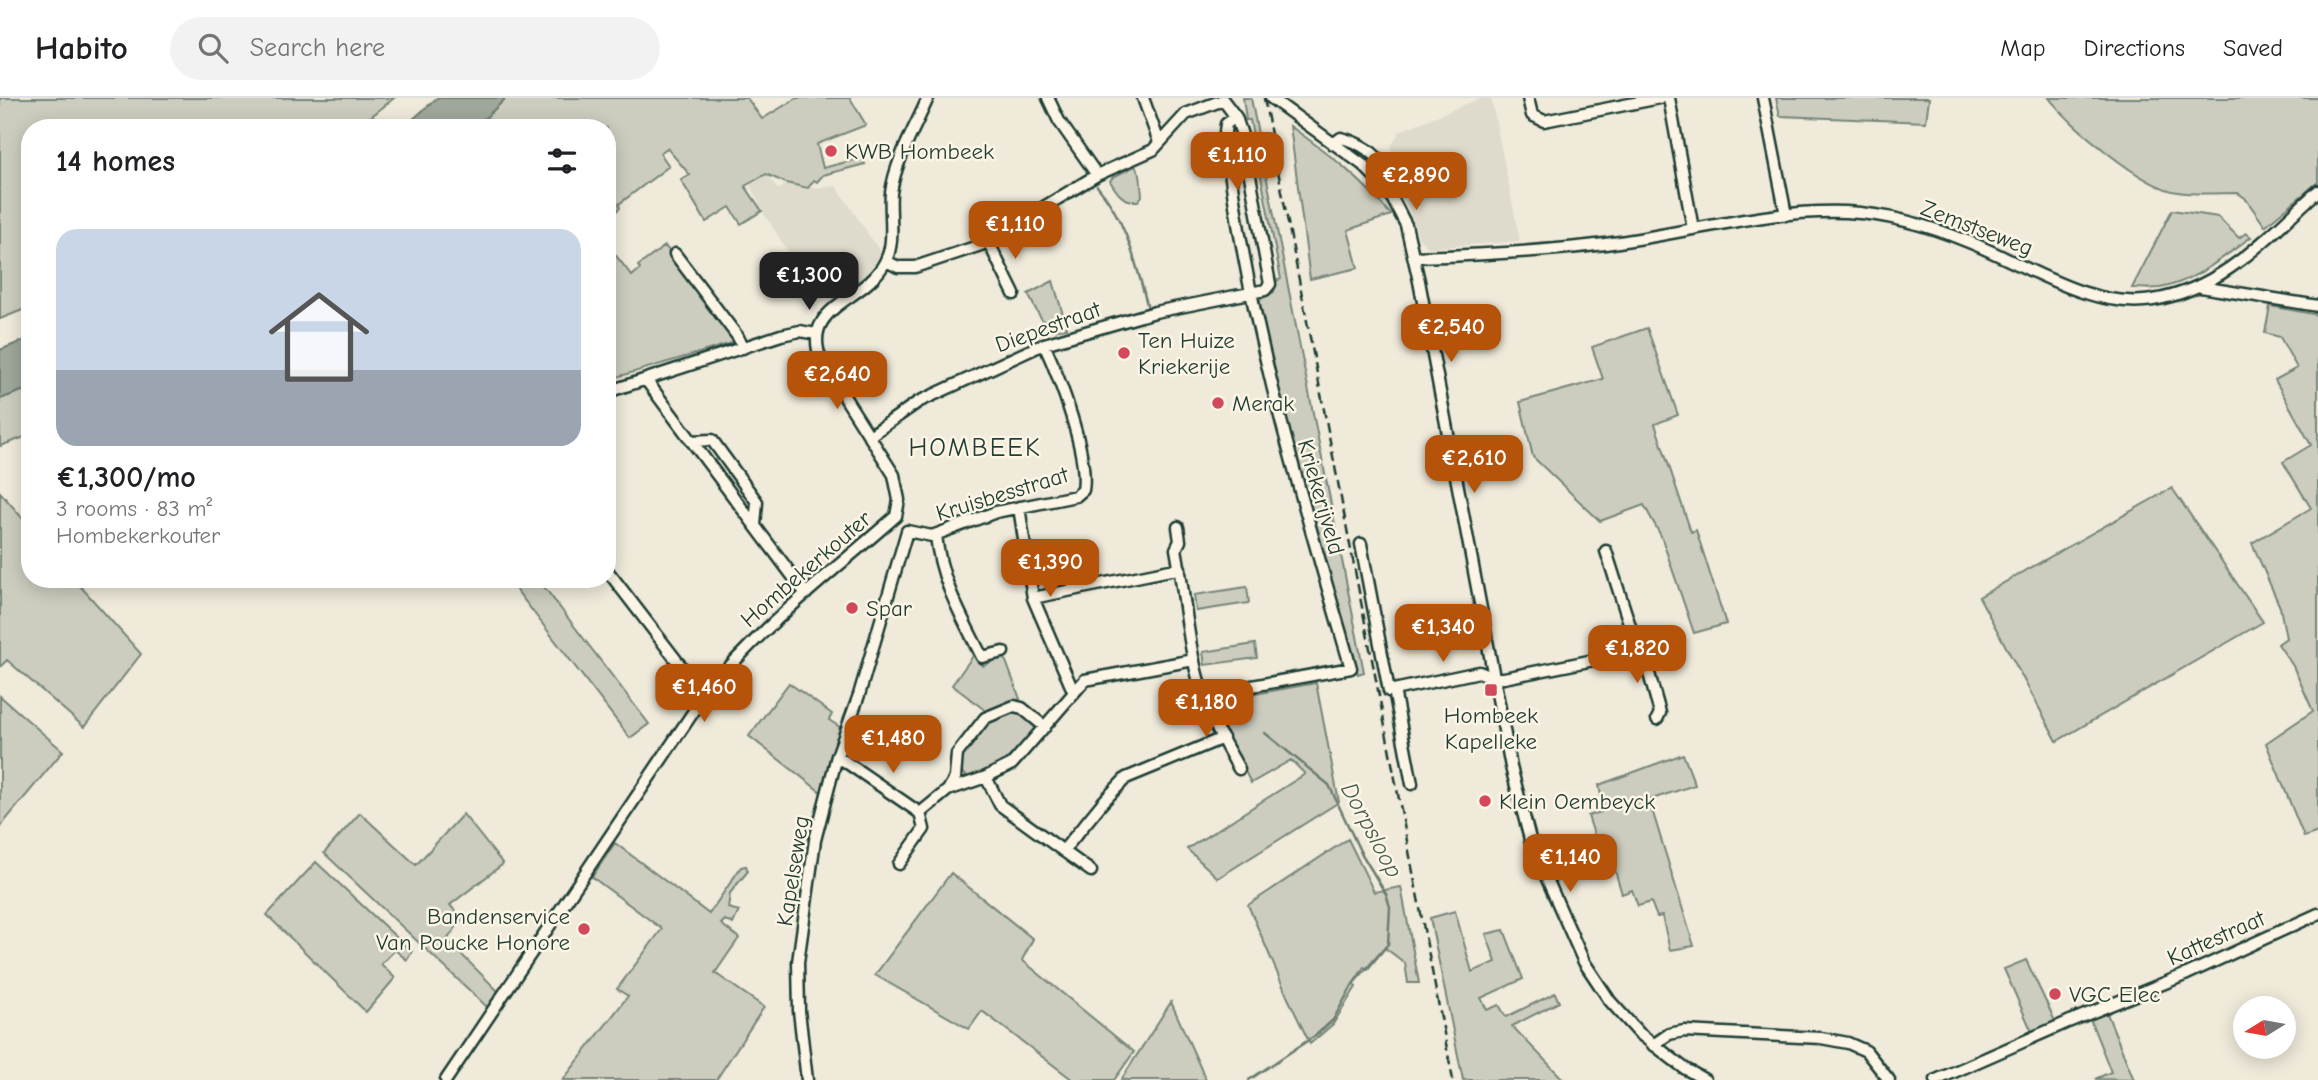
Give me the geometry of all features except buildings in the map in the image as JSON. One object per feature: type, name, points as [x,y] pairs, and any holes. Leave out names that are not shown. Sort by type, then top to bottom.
[{"type":"street","points":[[616,389],[794,331],[816,334],[825,317],[871,281],[886,261],[890,241],[891,191],[928,98]]},
{"type":"street","points":[[1048,98],[1059,121],[1097,175]]},
{"type":"street","points":[[1143,98],[1159,142]]},
{"type":"street","points":[[1272,98],[1333,144],[1341,138],[1359,145],[1372,154],[1384,168],[1381,183],[1406,225],[1414,257],[1518,796],[1540,864],[1591,972],[1624,1017],[1653,1045],[1704,1080]]},
{"type":"street","points":[[1528,98],[1532,114],[1544,121],[1625,101],[1660,98]]},
{"type":"street","points":[[1669,98],[1693,229]]},
{"type":"street","points":[[1763,98],[1786,215]]},
{"type":"street","points":[[886,261],[898,267],[915,267],[988,241],[1097,175],[1153,149],[1186,114],[1224,99],[1236,117],[1243,138],[1270,284],[1265,289],[1252,293]]},
{"type":"street","name":"Kriekerijveld","points":[[1203,695],[1351,668],[1286,444],[1252,293],[1232,193],[1225,132],[1226,124],[1236,117]]},
{"type":"street","name":"Zemstseweg","points":[[1414,257],[1506,253],[1605,244],[1786,215],[1846,212],[1915,222],[1968,242],[2081,292],[2126,303],[2155,300],[2201,287],[2252,251],[2318,191]]},
{"type":"street","points":[[988,241],[1014,294]]},
{"type":"street","points":[[675,254],[738,337],[743,348]]},
{"type":"street","points":[[2201,287],[2318,306]]},
{"type":"street","name":"Diepestraat","points":[[870,435],[918,402],[1044,344],[1156,312],[1252,293]]},
{"type":"street","name":"Hombekerkouter","points":[[446,1080],[704,696],[765,628],[896,516],[899,499],[895,480],[870,435],[821,360],[816,347],[816,334]]},
{"type":"street","name":"Kruisbesstraat","points":[[907,531],[918,535],[936,535],[996,512],[1076,496],[1083,490],[1082,464],[1076,436],[1053,363],[1044,344]]},
{"type":"street","points":[[646,380],[806,594]]},
{"type":"street","points":[[691,441],[712,440],[757,502],[755,525]]},
{"type":"street","points":[[1019,507],[1034,598],[1074,693]]},
{"type":"street","points":[[896,516],[907,531]]},
{"type":"street","points":[[1178,527],[1180,541],[1176,549],[1194,660],[1203,695],[1240,769]]},
{"type":"street","name":"Kapelseweg","points":[[807,1080],[798,962],[814,840],[837,756],[859,695],[907,531]]},
{"type":"street","points":[[936,535],[944,581],[982,657],[1003,652]]},
{"type":"street","points":[[1361,544],[1389,691],[1479,673],[1504,678],[1629,653]]},
{"type":"street","points":[[1606,551],[1638,651],[1645,659],[1660,713],[1657,719]]},
{"type":"street","points":[[1034,598],[1180,568]]},
{"type":"street","points":[[616,582],[704,696]]},
{"type":"street","points":[[948,790],[986,777],[1012,764],[1085,680],[1194,660]]},
{"type":"street","points":[[1394,690],[1412,784]]},
{"type":"street","points":[[920,813],[948,790],[955,778],[957,754],[985,719],[1014,706],[1022,708],[1045,727]]},
{"type":"street","points":[[1063,851],[1126,778],[1223,738]]},
{"type":"street","points":[[837,756],[920,813],[924,829],[899,864]]},
{"type":"street","points":[[986,777],[1000,805],[1091,871]]},
{"type":"street","name":"Kattestraat","points":[[1936,1080],[2187,974],[2318,914]]},
{"type":"street","points":[[1653,1045],[1669,1034],[1685,1031],[1821,1038],[1848,1043],[1866,1051],[1889,1080]]},
{"type":"shaded area","points":[[0,98],[394,98],[368,119],[21,119],[21,311],[0,319]]},
{"type":"shaded area","points":[[437,98],[506,98],[484,119],[413,119]]},
{"type":"shaded area","points":[[506,98],[747,98],[762,119],[797,98],[850,98],[866,125],[817,144],[823,168],[862,158],[865,164],[823,175],[817,182],[814,180],[808,188],[786,183],[766,174],[745,186],[762,211],[741,224],[730,207],[706,222],[681,180],[690,175],[667,148],[660,153],[669,166],[619,204],[620,208],[616,211],[616,119],[484,119]]},
{"type":"shaded area","points":[[1243,98],[1251,98],[1364,672],[1358,674],[1307,510],[1285,424],[1259,300],[1274,292],[1276,281],[1281,279],[1250,120],[1246,120]]},
{"type":"shaded area","points":[[1481,98],[1491,98],[1520,241],[1429,248],[1419,239],[1391,147],[1400,131]]},
{"type":"shaded area","points":[[1776,98],[1929,98],[1926,122],[1780,116]]},
{"type":"shaded area","points":[[2049,98],[2318,98],[2318,182],[2265,226],[2245,198],[2238,193],[2178,192],[2146,180],[2090,139]]},
{"type":"shaded area","points":[[1290,126],[1344,167],[1391,215],[1348,230],[1358,268],[1310,279]]},
{"type":"shaded area","points":[[1135,166],[1140,174],[1142,196],[1138,201],[1121,196],[1110,181]]},
{"type":"shaded area","points":[[761,175],[768,175],[778,190],[787,184],[816,188],[836,186],[881,253],[870,272],[833,301],[795,262],[757,203],[759,202],[750,186],[751,181]]},
{"type":"shaded area","points":[[2172,210],[2218,217],[2239,238],[2246,233],[2251,237],[2208,268],[2185,280],[2160,288],[2132,288]]},
{"type":"shaded area","points":[[665,246],[739,341],[616,377],[616,256],[632,276],[640,269],[638,266]]},
{"type":"shaded area","points":[[1053,281],[1067,328],[1054,330],[1049,327],[1038,314],[1028,294]]},
{"type":"shaded area","points":[[2270,306],[2318,315],[2318,832],[2304,837],[2266,743],[2313,711],[2293,666],[2278,644],[2286,638],[2280,607],[2252,543],[2311,508],[2283,462],[2311,445],[2275,380],[2297,368],[2280,337],[2265,333]]},
{"type":"shaded area","points":[[1647,328],[1678,415],[1655,424],[1691,532],[1696,530],[1726,624],[1694,633],[1661,536],[1644,505],[1600,521],[1533,457],[1520,402],[1603,379],[1592,347]]},
{"type":"shaded area","points":[[21,342],[21,391],[0,399],[0,350]]},
{"type":"shaded area","points":[[21,391],[21,438],[0,446],[0,399]]},
{"type":"shaded area","points":[[2172,488],[2263,622],[2057,741],[1979,597]]},
{"type":"shaded area","points":[[0,492],[21,516],[21,588],[82,588],[141,654],[84,727],[7,660],[0,667]]},
{"type":"shaded area","points":[[1247,587],[1249,603],[1196,611],[1194,595]]},
{"type":"shaded area","points":[[515,588],[545,588],[649,724],[630,738]]},
{"type":"shaded area","points":[[969,637],[983,666],[1004,656],[1020,699],[986,711],[952,685],[973,656],[965,639]]},
{"type":"shaded area","points":[[1255,644],[1257,658],[1205,665],[1203,652]]},
{"type":"shaded area","points":[[789,683],[832,714],[829,720],[841,728],[822,793],[749,736]]},
{"type":"shaded area","points":[[1316,683],[1339,802],[1218,878],[1187,849],[1305,774],[1291,760],[1251,783],[1216,715],[1215,704],[1228,699]]},
{"type":"shaded area","points":[[0,696],[63,751],[0,827]]},
{"type":"shaded area","points":[[1015,712],[1027,716],[1036,724],[1036,731],[999,764],[969,777],[963,773],[959,764],[960,758],[982,726],[994,717]]},
{"type":"shaded area","points":[[1683,754],[1695,785],[1649,800],[1694,946],[1670,950],[1662,916],[1657,917],[1651,902],[1638,906],[1632,890],[1622,894],[1609,851],[1600,853],[1588,816],[1604,811],[1599,785]]},
{"type":"shaded area","points":[[360,813],[416,865],[463,814],[503,864],[450,905],[462,919],[447,940],[498,991],[487,1007],[324,853]]},
{"type":"shaded area","points":[[1348,839],[1374,892],[1401,887],[1419,983],[1408,983],[1405,963],[1385,948],[1368,969],[1364,967],[1353,984],[1356,987],[1333,1024],[1310,1044],[1248,905]]},
{"type":"shaded area","points":[[615,843],[709,914],[741,867],[746,866],[748,871],[730,893],[728,908],[739,911],[733,924],[725,920],[721,924],[739,938],[715,973],[764,1007],[716,1080],[563,1080],[628,996],[617,989],[662,929],[592,877]]},
{"type":"shaded area","points":[[316,862],[412,952],[407,960],[395,950],[381,964],[395,978],[366,1012],[267,915]]},
{"type":"shaded area","points":[[951,873],[1033,939],[1022,960],[1134,1052],[1114,1080],[1073,1080],[982,1011],[969,1029],[875,975]]},
{"type":"shaded area","points":[[1455,911],[1472,972],[1496,962],[1486,934],[1504,930],[1523,979],[1481,998],[1487,1010],[1499,1005],[1506,1017],[1555,993],[1559,1002],[1512,1026],[1564,1080],[1463,1080],[1430,918]]},
{"type":"shaded area","points":[[2026,960],[2055,1021],[2032,1032],[2004,969]]},
{"type":"shaded area","points":[[1171,1002],[1206,1080],[1121,1080]]},
{"type":"shaded area","points":[[2106,1011],[2134,1080],[2095,1079],[2111,1072],[2090,1019]]},
{"type":"waterway","name":"Dorpsloop","points":[[1097,186],[1123,228],[1148,308]]},
{"type":"waterway","name":"Dorpsloop","points":[[1249,1080],[1316,1035],[1333,1020],[1353,984],[1388,944],[1390,907],[1386,894],[1360,851],[1329,785],[1265,733]]},
{"type":"railway","points":[[1264,98],[1453,1080]]},
{"type":"place","name":"KWB Hombeek","points":[[831,151]]},
{"type":"place","name":"Ten Huize Kriekerije","points":[[1124,353]]},
{"type":"place","name":"Merak","points":[[1218,403]]},
{"type":"place","name":"Spar","points":[[852,608]]},
{"type":"place","name":"Hombeek Kapelleke","points":[[1491,690]]},
{"type":"place","name":"Klein Oembeyck","points":[[1485,801]]},
{"type":"place","name":"Bandenservice Van Poucke Honore","points":[[584,929]]},
{"type":"place","name":"VGC Elec","points":[[2055,994]]},
{"type":"district","name":"HOMBEEK","points":[[975,448]]}]
